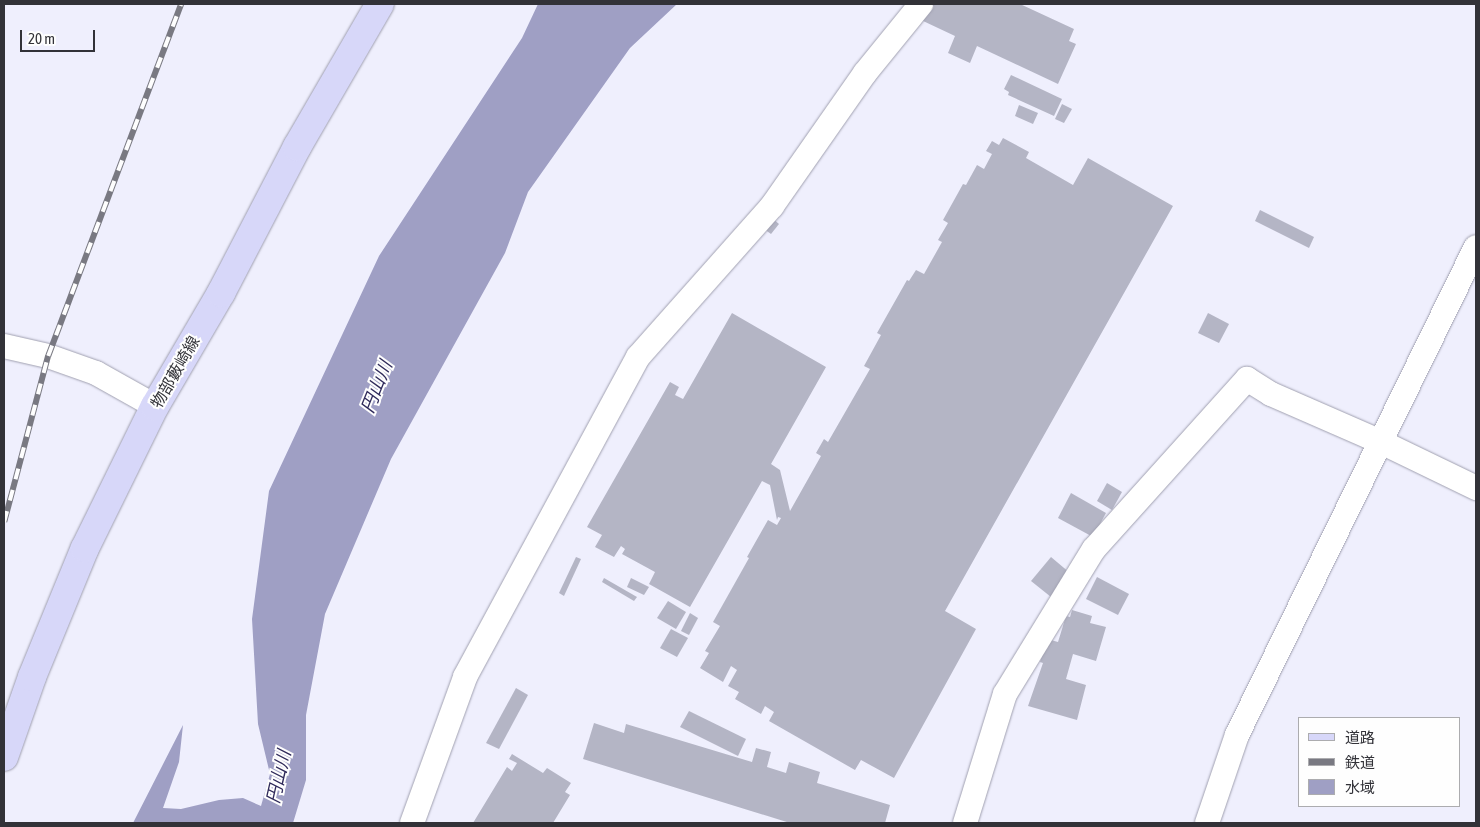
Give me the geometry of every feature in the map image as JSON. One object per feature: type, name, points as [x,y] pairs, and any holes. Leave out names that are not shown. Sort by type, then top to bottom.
[{"type":"main road","name":"物部藪崎線","points":[[4,757],[32,677],[86,548],[155,406],[221,293],[297,147],[380,4]]},
{"type":"street","points":[[412,823],[465,677],[638,357],[772,206],[865,73],[921,4]]},
{"type":"street","points":[[1207,823],[1237,735],[1476,247]]},
{"type":"street","points":[[4,346],[48,356],[96,373],[155,406]]},
{"type":"street","points":[[965,823],[1005,694],[1094,549],[1247,379],[1271,394],[1381,442],[1476,488]]},
{"type":"water","name":"円山川","points":[[538,4],[677,4],[630,48],[528,192],[505,253],[391,459],[325,614],[306,715],[306,780],[293,823],[133,823],[183,725],[179,762],[163,808],[181,809],[219,800],[243,798],[261,806],[270,774],[258,724],[252,619],[269,491],[379,256],[522,38]]},
{"type":"building","points":[[929,4],[1020,4],[1074,29],[1069,41],[1076,44],[1058,84],[977,46],[970,63],[948,53],[955,36],[921,20]]},
{"type":"building","points":[[1011,75],[1062,99],[1054,116],[1008,95],[1009,92],[1004,89]]},
{"type":"building","points":[[1062,104],[1072,109],[1064,123],[1055,119]]},
{"type":"building","points":[[1019,105],[1038,113],[1033,124],[1015,116]]},
{"type":"building","points":[[1003,138],[1029,152],[1026,158],[1073,185],[1088,158],[1173,206],[945,611],[976,629],[894,778],[861,760],[855,770],[769,721],[774,712],[765,706],[761,714],[735,699],[739,692],[728,686],[737,670],[731,666],[723,682],[700,668],[709,653],[705,651],[720,626],[713,622],[749,558],[747,557],[768,520],[777,525],[781,518],[778,517],[777,520],[770,485],[762,481],[690,607],[649,584],[655,572],[622,554],[625,549],[621,546],[614,557],[595,547],[602,535],[587,527],[670,382],[679,387],[675,395],[683,399],[732,313],[826,367],[771,464],[780,470],[790,511],[821,456],[816,453],[824,439],[828,442],[870,369],[864,366],[881,335],[877,333],[907,280],[909,281],[916,270],[924,274],[942,242],[938,240],[948,223],[943,220],[963,184],[966,185],[977,165],[984,169],[992,154],[986,151],[992,141],[999,145]]},
{"type":"building","points":[[1260,210],[1314,237],[1309,248],[1255,221]]},
{"type":"building","points":[[772,218],[779,224],[771,234],[764,229]]},
{"type":"building","points":[[1208,313],[1229,324],[1219,343],[1198,333]]},
{"type":"building","points":[[1107,483],[1122,492],[1112,510],[1097,501]]},
{"type":"building","points":[[1071,493],[1106,513],[1093,537],[1058,518]]},
{"type":"building","points":[[576,557],[581,559],[564,596],[559,593]]},
{"type":"building","points":[[1051,557],[1070,573],[1051,597],[1031,581]]},
{"type":"building","points":[[1097,577],[1129,594],[1118,615],[1086,599]]},
{"type":"building","points":[[604,578],[637,597],[634,601],[602,582]]},
{"type":"building","points":[[631,578],[649,587],[644,595],[627,587]]},
{"type":"building","points":[[668,601],[686,612],[676,629],[657,618]]},
{"type":"building","points":[[1072,610],[1092,616],[1090,623],[1106,627],[1096,661],[1073,654],[1066,679],[1086,685],[1077,720],[1028,706],[1043,663],[1040,662],[1047,639],[1058,642],[1066,616],[1070,617]]},
{"type":"building","points":[[690,613],[698,618],[689,635],[681,631]]},
{"type":"building","points":[[671,629],[688,638],[677,657],[660,648]]},
{"type":"building","points":[[516,688],[528,695],[499,749],[486,743]]},
{"type":"building","points":[[689,711],[746,739],[738,756],[680,727]]},
{"type":"building","points":[[594,723],[624,733],[626,724],[752,762],[756,748],[771,752],[767,767],[786,773],[789,762],[820,772],[817,783],[890,805],[885,823],[790,823],[583,759]]},
{"type":"building","points":[[512,754],[543,773],[547,768],[571,783],[565,792],[570,795],[553,823],[473,823],[507,767],[512,771],[517,763],[509,759]]},
{"type":"railway","points":[[4,522],[48,356],[181,4]]}]
